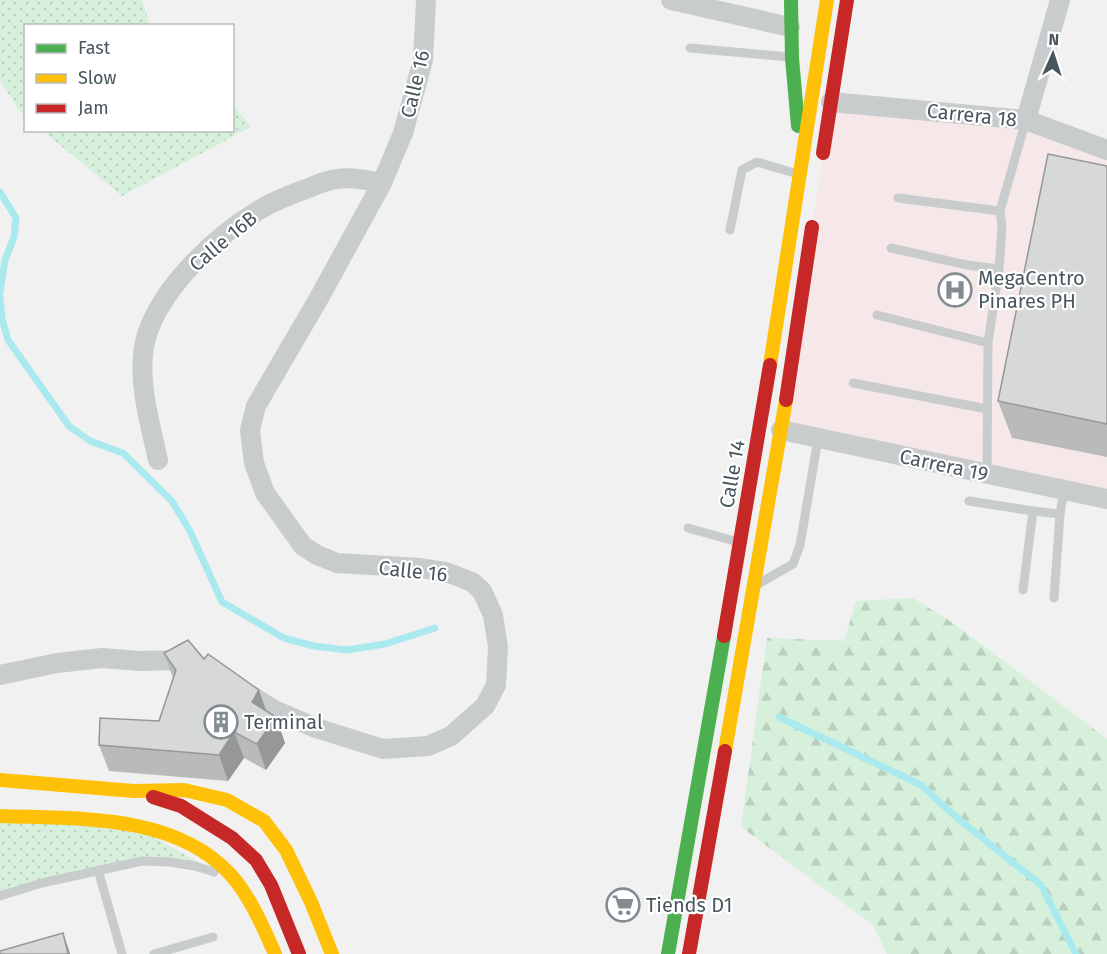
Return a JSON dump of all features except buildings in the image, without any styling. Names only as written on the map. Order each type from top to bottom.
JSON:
[{"type":"main road","points":[[791,0],[790,27],[801,176]]},
{"type":"main road","name":"Calle 14","points":[[668,954],[761,425],[827,0]]},
{"type":"main road","points":[[821,172],[847,0]]},
{"type":"main road","points":[[831,102],[857,22]]},
{"type":"main road","name":"Calle 14","points":[[689,954],[781,430],[813,219]]},
{"type":"main road","points":[[0,780],[134,791],[184,790],[227,800],[264,821],[286,850],[311,902],[332,954]]},
{"type":"main road","points":[[134,791],[181,806],[232,838],[256,860],[271,885],[299,954]]},
{"type":"main road","points":[[0,816],[130,824],[178,838],[213,859],[236,882],[263,926],[275,954]]},
{"type":"street","name":"Calle 16","points":[[0,675],[57,663],[102,658],[140,661],[177,660],[195,663],[274,710],[326,732],[383,749],[428,746],[451,736],[485,706],[496,685],[498,647],[493,615],[482,591],[472,582],[446,572],[421,568],[337,563],[303,546],[265,493],[254,463],[250,430],[256,406],[382,183],[403,133],[423,60],[426,0]]},
{"type":"street","points":[[671,0],[790,27]]},
{"type":"street","points":[[1026,120],[1060,0]]},
{"type":"street","name":"Carrera 18","points":[[831,102],[1026,120],[1107,150]]},
{"type":"street","name":"Calle 16B","points":[[158,460],[145,398],[144,345],[156,315],[183,274],[200,256],[256,211],[284,198],[335,179],[352,178],[382,183]]},
{"type":"street","name":"Carrera 19","points":[[781,430],[1107,499]]},
{"type":"lane","points":[[690,48],[792,58]]},
{"type":"lane","points":[[987,474],[988,343],[999,269],[1002,228],[1000,211],[1026,120]]},
{"type":"lane","points":[[730,230],[742,170],[757,162],[801,176]]},
{"type":"lane","points":[[898,198],[1000,211]]},
{"type":"lane","points":[[891,248],[967,265],[999,269]]},
{"type":"lane","points":[[877,315],[988,343]]},
{"type":"lane","points":[[853,383],[987,409]]},
{"type":"lane","points":[[753,587],[793,564],[800,545],[818,439]]},
{"type":"lane","points":[[1054,598],[1064,490]]},
{"type":"lane","points":[[969,501],[1033,512],[1060,514]]},
{"type":"lane","points":[[1023,590],[1033,512]]},
{"type":"lane","points":[[688,528],[740,543]]},
{"type":"lane","points":[[0,896],[42,883],[142,861],[169,862],[206,869],[236,882]]},
{"type":"lane","points":[[98,870],[122,954]]},
{"type":"lane","points":[[154,954],[213,937]]},
{"type":"shaded area","name":"MegaCentro Pinares PH","points":[[831,102],[1026,120],[1107,150],[1107,499],[781,430]]},
{"type":"green space","points":[[0,0],[142,0],[150,24],[24,24],[24,115],[0,80]]},
{"type":"green space","points":[[234,105],[251,127],[122,196],[44,132],[234,132]]},
{"type":"green space","points":[[913,598],[956,625],[1107,739],[1107,954],[887,954],[873,925],[741,827],[767,638],[844,641],[856,601]]},
{"type":"green space","points":[[0,816],[130,824],[216,872],[142,861],[0,896]]},
{"type":"waterway","points":[[0,192],[16,218],[14,237],[5,260],[0,293]]},
{"type":"waterway","points":[[0,297],[2,319],[8,340],[69,426],[90,441],[123,453],[172,501],[190,531],[222,602],[284,638],[314,646],[347,650],[385,644],[435,628]]},
{"type":"waterway","points":[[779,717],[921,785],[956,817],[1041,885],[1076,954]]},
{"type":"traffic: fast","points":[[791,0],[792,58],[798,126]]},
{"type":"traffic: fast","points":[[668,954],[724,636]]},
{"type":"traffic: slow","points":[[770,365],[827,0]]},
{"type":"traffic: slow","points":[[725,751],[786,400]]},
{"type":"traffic: slow","points":[[0,780],[134,791],[184,790],[227,800],[264,821],[286,850],[311,902],[332,954]]},
{"type":"traffic: slow","points":[[0,816],[122,823],[153,830],[181,840],[207,854],[230,874],[256,912],[275,954]]},
{"type":"traffic: jam","points":[[823,153],[847,0]]},
{"type":"traffic: jam","points":[[786,400],[812,227]]},
{"type":"traffic: jam","points":[[724,636],[770,365]]},
{"type":"traffic: jam","points":[[689,954],[725,751]]},
{"type":"traffic: jam","points":[[153,797],[181,806],[232,838],[256,860],[271,885],[299,954]]},
{"type":"place","name":"MegaCentro Pinares PH","points":[[955,290]]},
{"type":"place","name":"Terminal","points":[[221,722]]},
{"type":"place","name":"Tiends D1","points":[[623,905]]}]
